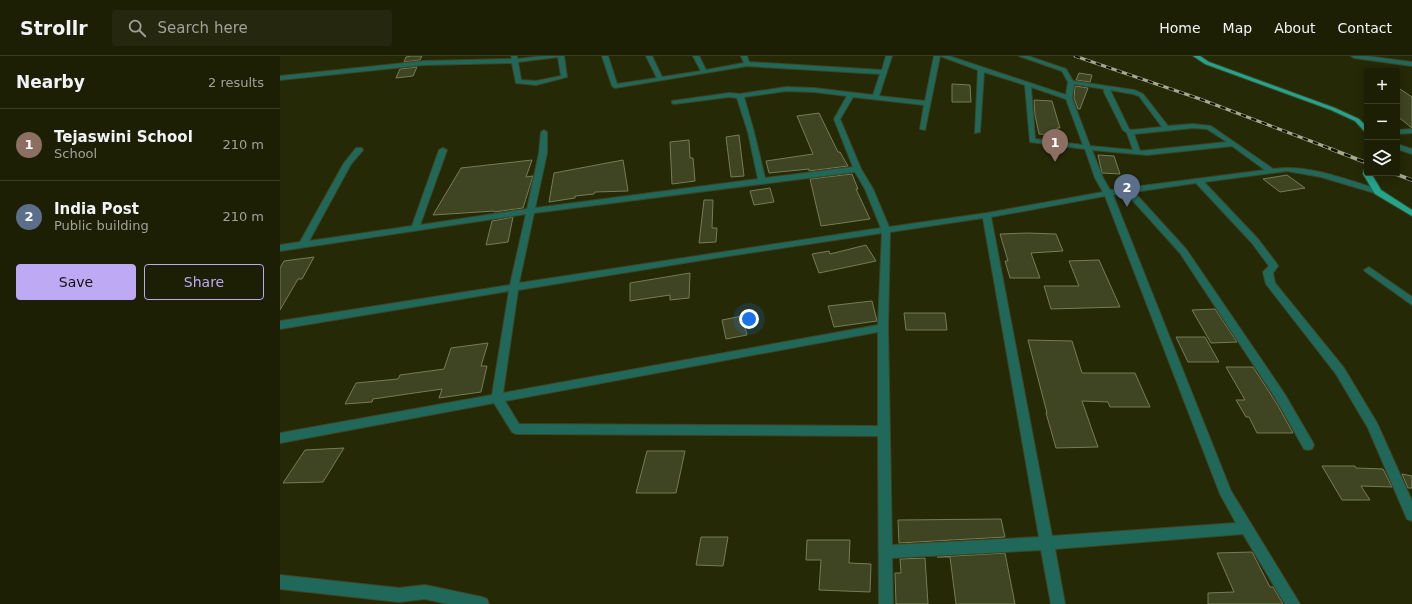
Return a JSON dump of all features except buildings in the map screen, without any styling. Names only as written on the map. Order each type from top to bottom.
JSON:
[{"type":"main road","points":[[1196,56],[1207,63],[1333,109],[1357,120],[1364,128]]},
{"type":"main road","points":[[1369,176],[1378,192],[1412,214]]},
{"type":"street","points":[[280,78],[424,63],[557,56]]},
{"type":"street","points":[[514,59],[518,82],[536,83],[564,77],[562,56]]},
{"type":"street","points":[[605,56],[615,86],[747,64],[884,72]]},
{"type":"street","points":[[649,56],[660,78]]},
{"type":"street","points":[[696,56],[704,71]]},
{"type":"street","points":[[744,56],[747,64]]},
{"type":"street","points":[[876,97],[889,56]]},
{"type":"street","points":[[923,129],[937,56]]},
{"type":"street","points":[[943,56],[1069,98]]},
{"type":"street","points":[[1022,56],[1064,70],[1071,82],[1069,98],[1087,148],[1099,178],[1108,194],[1226,494],[1293,604]]},
{"type":"street","points":[[1354,56],[1412,64]]},
{"type":"street","points":[[977,132],[981,69]]},
{"type":"street","points":[[1071,82],[1107,89],[1134,92],[1142,95],[1166,128]]},
{"type":"street","points":[[1028,85],[1032,141],[1087,148],[1147,153],[1232,144]]},
{"type":"street","points":[[674,102],[729,95],[740,96],[786,89],[814,90],[928,103]]},
{"type":"street","points":[[1107,89],[1107,92],[1126,130],[1130,132],[1137,152]]},
{"type":"street","points":[[851,95],[837,119],[857,169],[870,189],[886,229],[883,328],[886,604]]},
{"type":"street","points":[[740,96],[751,132],[762,181]]},
{"type":"street","points":[[1130,132],[1193,126],[1209,127],[1272,171]]},
{"type":"street","points":[[1400,132],[1412,130]]},
{"type":"street","points":[[544,132],[543,152],[529,211],[514,287],[497,399],[516,429],[884,431]]},
{"type":"street","points":[[1400,147],[1412,152]]},
{"type":"street","points":[[303,244],[348,163],[359,150]]},
{"type":"street","points":[[415,228],[443,150]]},
{"type":"street","points":[[280,248],[529,211],[857,169]]},
{"type":"street","points":[[280,324],[886,229],[987,215],[1108,194],[1287,169],[1322,175],[1378,192]]},
{"type":"street","points":[[1199,182],[1255,241],[1274,266],[1268,272],[1271,284],[1340,371],[1373,426],[1412,515]]},
{"type":"street","points":[[1129,191],[1183,251],[1280,396],[1308,445]]},
{"type":"street","points":[[987,215],[1058,604]]},
{"type":"street","points":[[1369,270],[1412,302]]},
{"type":"street","points":[[280,438],[883,328]]},
{"type":"street","points":[[885,552],[1046,543],[1247,528]]},
{"type":"street","points":[[280,582],[287,581],[399,595],[425,592],[482,604]]},
{"type":"railway","points":[[1075,56],[1200,99],[1334,150]]},
{"type":"railway","points":[[1331,149],[1364,162]]},
{"type":"railway","points":[[1400,176],[1412,180]]},
{"type":"place","name":"Tejaswini School","points":[[1055,162]]},
{"type":"place","name":"India Post","points":[[1127,207]]}]
